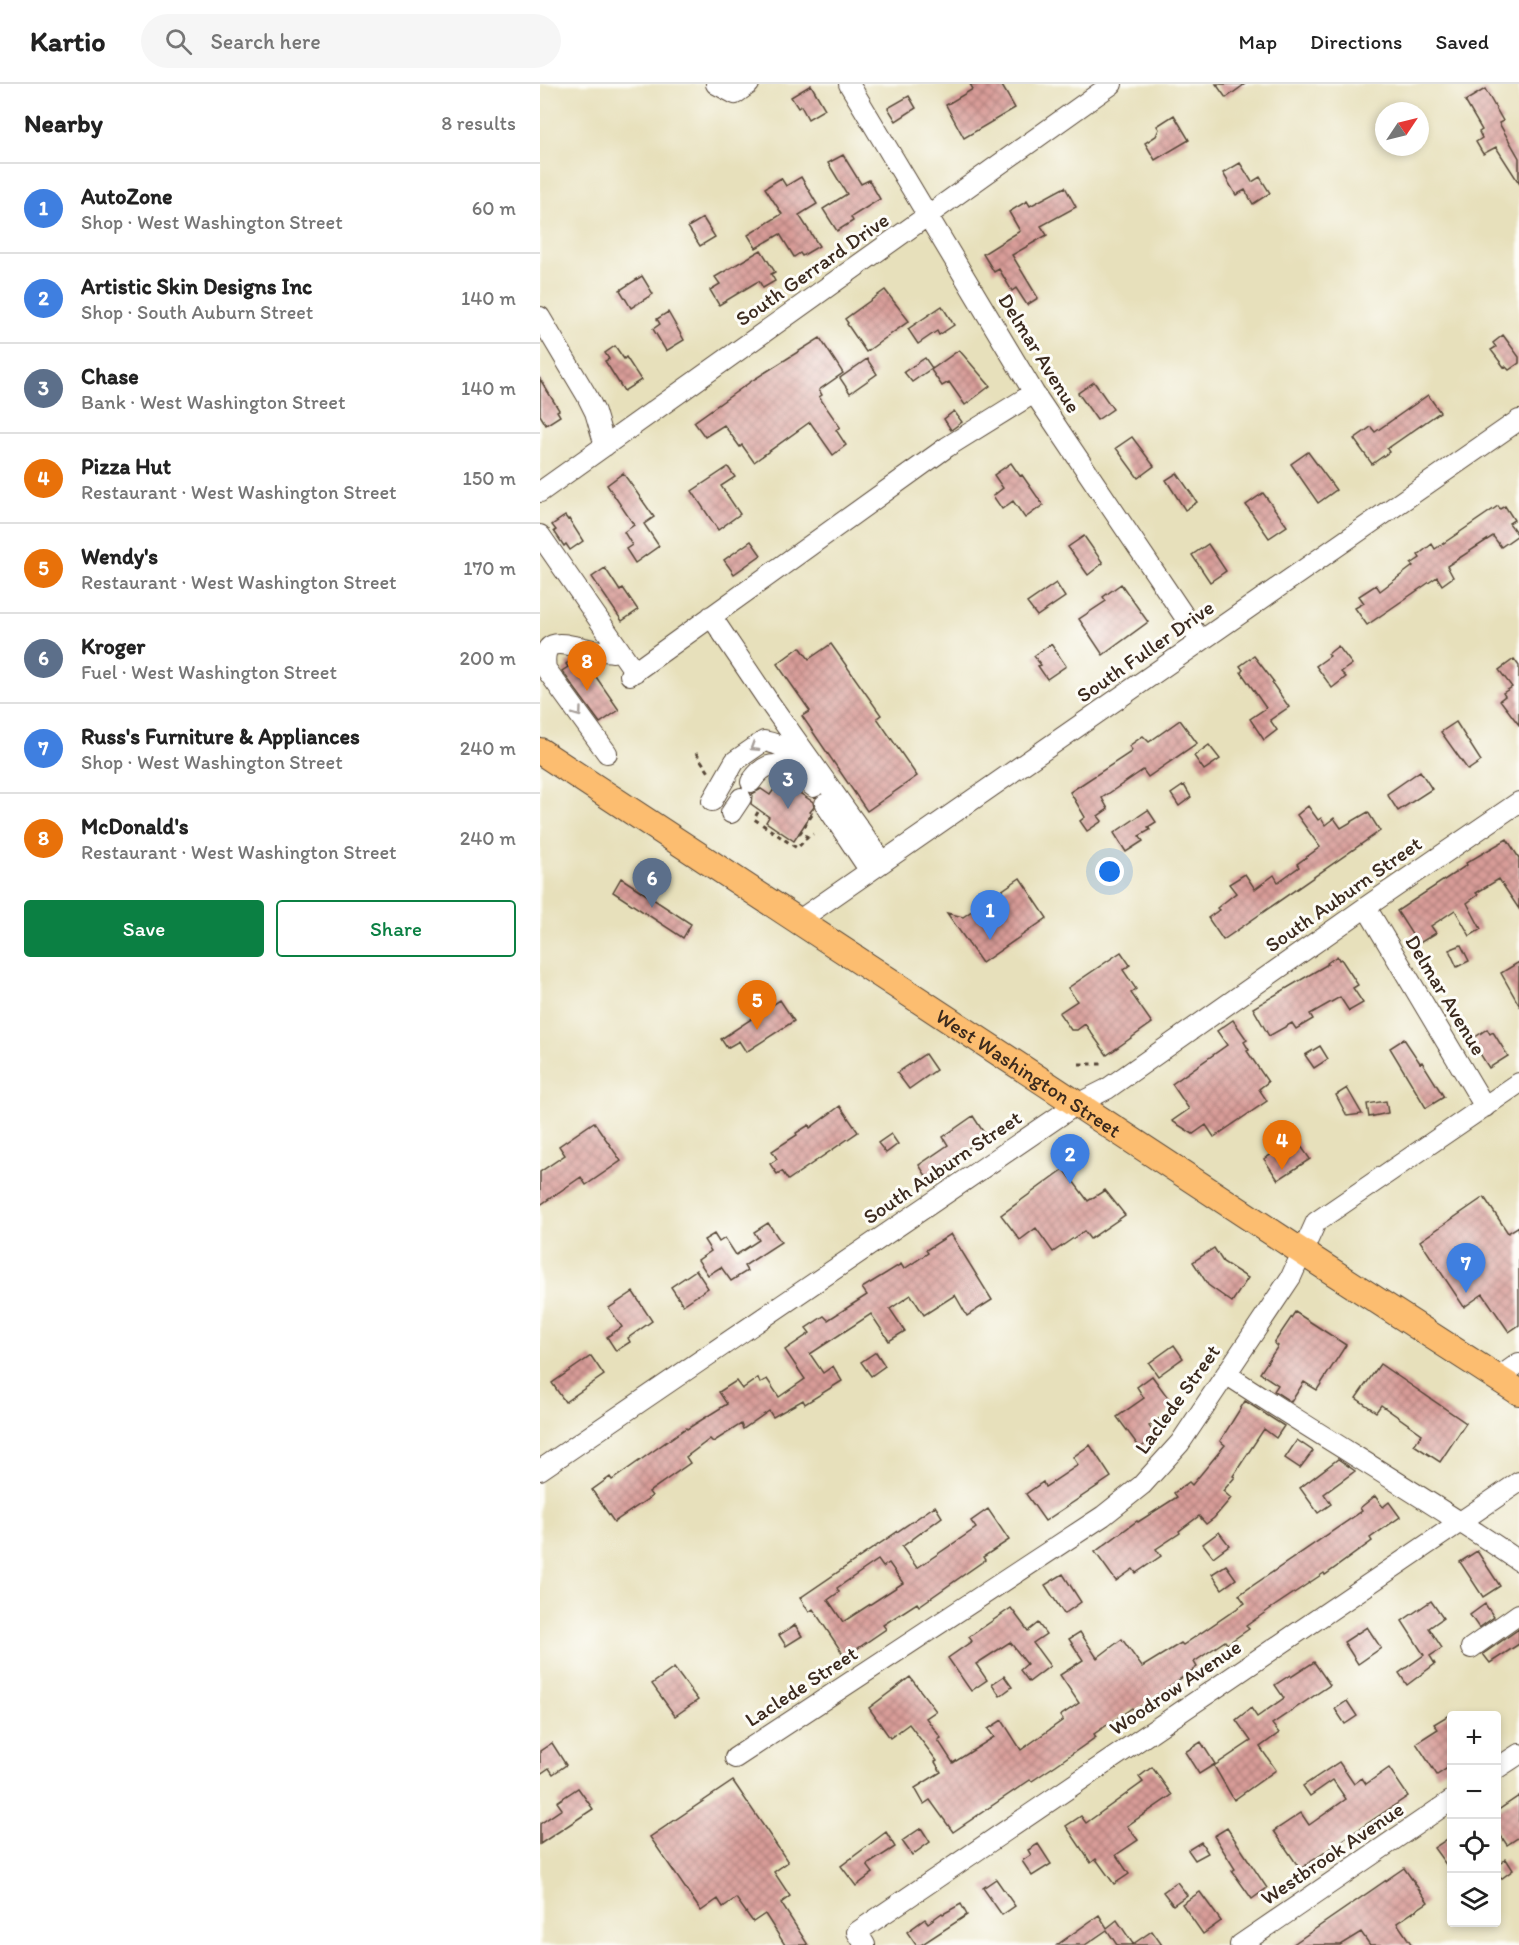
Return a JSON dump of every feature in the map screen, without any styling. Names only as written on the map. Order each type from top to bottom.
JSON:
[{"type":"main road","name":"West Washington Street","points":[[540,751],[1519,1392]]},
{"type":"street","points":[[716,84],[742,89]]},
{"type":"street","name":"Delmar Avenue","points":[[849,84],[1034,393],[1201,641]]},
{"type":"street","name":"South Gerrard Drive","points":[[540,492],[1112,84]]},
{"type":"street","points":[[540,317],[587,396],[604,446]]},
{"type":"street","points":[[540,535],[633,673],[947,447],[1034,393]]},
{"type":"street","name":"South Fuller Drive","points":[[798,921],[1519,420]]},
{"type":"street","points":[[711,616],[876,867]]},
{"type":"street","points":[[606,753],[546,669],[544,659],[554,645],[562,642],[585,649],[613,652]]},
{"type":"street","points":[[716,794],[735,761],[764,741],[780,744],[792,754],[814,787],[876,867]]},
{"type":"street","points":[[741,798],[762,768],[772,764],[786,767],[814,787]]},
{"type":"street","name":"South Auburn Street","points":[[540,1470],[1077,1104],[1107,1089],[1519,802]]},
{"type":"street","name":"Delmar Avenue","points":[[1366,907],[1485,1107]]},
{"type":"street","name":"Laclede Street","points":[[735,1758],[1114,1508],[1142,1485],[1171,1455],[1291,1277],[1316,1222],[1519,1083]]},
{"type":"street","points":[[1498,1378],[1519,1363]]},
{"type":"street","points":[[1226,1374],[1327,1440],[1461,1521],[1519,1561]]},
{"type":"street","name":"Woodrow Avenue","points":[[861,1938],[1519,1482]]},
{"type":"street","points":[[1470,1648],[1519,1614]]},
{"type":"street","points":[[1501,1766],[1519,1754]]},
{"type":"street","name":"Westbrook Avenue","points":[[1240,1945],[1447,1803]]},
{"type":"path","points":[[696,753],[716,794]]},
{"type":"path","points":[[758,812],[754,819],[797,848],[813,834]]},
{"type":"path","points":[[808,837],[800,832],[813,813]]},
{"type":"path","points":[[1079,1064],[1105,1064]]},
{"type":"building","points":[[970,84],[1001,84],[1015,108],[964,138],[946,105],[973,89]]},
{"type":"building","points":[[1216,84],[1245,84],[1226,98]]},
{"type":"building","points":[[811,85],[825,109],[808,119],[801,106],[798,108],[791,97]]},
{"type":"building","points":[[1485,89],[1503,121],[1499,123],[1519,158],[1519,183],[1496,147],[1483,154],[1476,142],[1482,138],[1479,132],[1482,130],[1465,101]]},
{"type":"building","points":[[909,96],[916,108],[896,121],[888,108]]},
{"type":"building","points":[[1174,115],[1189,140],[1155,160],[1145,143],[1156,136],[1159,129],[1157,126]]},
{"type":"building","points":[[843,155],[861,184],[869,180],[880,199],[851,217],[853,221],[837,231],[823,209],[847,194],[828,163]]},
{"type":"building","points":[[1240,163],[1252,182],[1260,177],[1270,193],[1253,204],[1245,190],[1236,195],[1223,173]]},
{"type":"building","points":[[801,177],[817,204],[799,215],[819,246],[802,256],[800,253],[794,257],[780,234],[756,248],[748,235],[782,214],[765,188],[781,178],[786,186]]},
{"type":"building","points":[[1065,187],[1076,207],[1041,226],[1047,235],[1012,255],[1038,298],[1027,305],[1016,288],[1012,291],[999,269],[994,272],[983,254],[1020,231],[1009,212],[1027,201],[1030,206]]},
{"type":"building","points":[[703,218],[715,237],[700,246],[688,227]]},
{"type":"building","points":[[761,250],[775,272],[771,274],[775,281],[763,288],[759,281],[719,305],[710,290],[720,284],[715,277]]},
{"type":"building","points":[[642,276],[653,294],[631,308],[620,290]]},
{"type":"building","points":[[885,290],[909,321],[866,352],[845,319]]},
{"type":"building","points":[[942,306],[954,325],[939,335],[937,331],[918,344],[908,329]]},
{"type":"building","points":[[668,312],[684,340],[666,351],[653,329],[660,324],[657,319]]},
{"type":"building","points":[[1503,335],[1519,357],[1519,363],[1509,370],[1491,350],[1496,347],[1493,343]]},
{"type":"building","points":[[820,338],[843,373],[819,390],[822,395],[819,397],[840,427],[836,430],[846,445],[833,455],[810,422],[754,462],[724,425],[705,437],[694,422],[753,380]]},
{"type":"building","points":[[615,346],[624,359],[626,357],[641,380],[624,391],[605,361],[609,359],[605,353]]},
{"type":"building","points":[[959,350],[990,386],[965,405],[949,382],[942,386],[931,370]]},
{"type":"building","points":[[925,358],[932,368],[912,382],[904,372]]},
{"type":"building","points":[[867,359],[877,374],[850,393],[840,378]]},
{"type":"building","points":[[540,379],[559,410],[557,411],[560,416],[546,425],[540,415]]},
{"type":"building","points":[[1094,382],[1113,409],[1097,420],[1078,393]]},
{"type":"building","points":[[1428,395],[1440,412],[1387,449],[1389,452],[1372,464],[1354,439],[1371,427],[1375,432]]},
{"type":"building","points":[[954,411],[962,422],[951,430],[944,419]]},
{"type":"building","points":[[1132,437],[1154,466],[1138,478],[1116,448]]},
{"type":"building","points":[[1308,452],[1336,490],[1318,503],[1291,464]]},
{"type":"building","points":[[1011,463],[1043,505],[1025,518],[1013,501],[1002,509],[993,496],[1003,488],[994,475]]},
{"type":"building","points":[[728,467],[735,477],[721,486],[740,514],[718,530],[692,491]]},
{"type":"building","points":[[623,473],[654,517],[644,524],[659,546],[635,563],[626,549],[632,545],[624,532],[634,525],[607,485]]},
{"type":"building","points":[[1177,473],[1197,502],[1185,510],[1166,480]]},
{"type":"building","points":[[1263,493],[1287,526],[1269,538],[1246,505]]},
{"type":"building","points":[[1498,506],[1500,509],[1505,506],[1514,520],[1509,523],[1518,535],[1501,547],[1493,536],[1447,566],[1453,577],[1442,585],[1437,577],[1367,625],[1355,608],[1364,603],[1359,596],[1376,585],[1380,591],[1413,566],[1411,564],[1420,558],[1418,555],[1432,544],[1435,549]]},
{"type":"building","points":[[565,516],[583,541],[570,550],[566,544],[564,546],[552,525]]},
{"type":"building","points":[[1084,536],[1103,563],[1088,575],[1068,547]]},
{"type":"building","points":[[751,541],[761,555],[734,574],[724,560]]},
{"type":"building","points":[[1208,544],[1226,571],[1210,582],[1192,555]]},
{"type":"building","points":[[605,568],[620,591],[623,588],[638,610],[622,621],[592,577]]},
{"type":"building","points":[[1056,583],[1065,597],[1037,616],[1027,603]]},
{"type":"building","points":[[1121,584],[1148,622],[1103,655],[1079,619],[1106,601],[1103,597]]},
{"type":"building","points":[[831,644],[881,715],[877,718],[917,776],[867,811],[802,716],[810,711],[777,664],[800,647],[809,659]]},
{"type":"building","points":[[1051,644],[1066,666],[1047,679],[1034,656]]},
{"type":"building","points":[[1338,646],[1352,664],[1341,672],[1346,677],[1332,688],[1316,666],[1330,656],[1328,654]]},
{"type":"building","points":[[1254,656],[1289,707],[1270,720],[1277,730],[1264,740],[1250,719],[1266,708],[1241,672],[1243,670],[1240,666]]},
{"type":"building","points":[[574,658],[585,661],[619,710],[600,723],[562,671],[568,667],[566,664]]},
{"type":"building","points":[[1514,659],[1519,666],[1519,725],[1500,700],[1505,696],[1503,693],[1512,687],[1499,670]]},
{"type":"building","points":[[1180,720],[1197,743],[1148,777],[1143,770],[1102,798],[1108,809],[1098,816],[1102,821],[1087,831],[1080,821],[1085,817],[1070,792],[1131,752],[1129,746],[1143,736],[1149,742]]},
{"type":"building","points":[[1456,722],[1481,761],[1468,770],[1441,732]]},
{"type":"building","points":[[1209,745],[1220,759],[1204,770],[1194,756]]},
{"type":"building","points":[[1420,771],[1432,789],[1398,811],[1387,794]]},
{"type":"building","points":[[1184,785],[1191,797],[1179,806],[1171,794]]},
{"type":"building","points":[[775,788],[787,796],[792,788],[813,802],[814,807],[810,812],[812,813],[794,841],[766,822],[769,817],[751,804],[752,794],[761,789],[770,795]]},
{"type":"building","points":[[1308,806],[1318,820],[1321,818],[1325,825],[1334,818],[1341,828],[1368,812],[1380,831],[1223,940],[1208,918],[1236,893],[1229,884],[1245,874],[1255,889],[1274,875],[1278,882],[1299,867],[1297,864],[1320,847],[1297,815]]},
{"type":"building","points":[[1148,810],[1156,822],[1148,827],[1150,830],[1139,836],[1143,841],[1126,852],[1114,833]]},
{"type":"building","points":[[1507,839],[1519,858],[1519,909],[1499,879],[1476,893],[1478,895],[1467,903],[1481,929],[1470,936],[1455,910],[1431,926],[1436,933],[1418,944],[1397,911],[1467,865],[1466,863]]},
{"type":"building","points":[[621,878],[691,924],[683,938],[613,892]]},
{"type":"building","points":[[1020,878],[1047,918],[982,963],[947,913],[963,917]]},
{"type":"building","points":[[1461,945],[1469,961],[1457,967],[1449,950]]},
{"type":"building","points":[[1121,952],[1130,965],[1123,970],[1136,989],[1131,993],[1152,1023],[1107,1055],[1085,1024],[1077,1030],[1071,1030],[1059,1013],[1077,1001],[1068,988]]},
{"type":"building","points":[[1337,956],[1358,985],[1353,988],[1363,1003],[1349,1011],[1340,997],[1310,1014],[1313,1019],[1296,1029],[1292,1023],[1269,1036],[1253,1008],[1328,964]]},
{"type":"building","points":[[1519,962],[1519,1005],[1501,973]]},
{"type":"building","points":[[780,1000],[794,1021],[746,1052],[739,1041],[727,1048],[721,1039]]},
{"type":"building","points":[[1233,1020],[1247,1040],[1244,1042],[1249,1050],[1247,1051],[1268,1082],[1259,1089],[1267,1101],[1214,1137],[1206,1125],[1193,1134],[1172,1121],[1189,1109],[1172,1084],[1227,1045],[1217,1031]]},
{"type":"building","points":[[1487,1029],[1490,1034],[1493,1032],[1508,1056],[1489,1068],[1474,1044],[1477,1042],[1474,1038]]},
{"type":"building","points":[[1404,1039],[1444,1097],[1426,1108],[1390,1048]]},
{"type":"building","points":[[1320,1046],[1328,1059],[1314,1068],[1305,1055]]},
{"type":"building","points":[[925,1054],[936,1070],[909,1089],[897,1073]]},
{"type":"building","points":[[1347,1088],[1362,1114],[1347,1116],[1336,1095]]},
{"type":"building","points":[[1386,1101],[1388,1113],[1369,1117],[1367,1104]]},
{"type":"building","points":[[840,1106],[858,1132],[788,1180],[782,1171],[777,1174],[770,1164],[777,1159],[772,1151]]},
{"type":"building","points":[[973,1116],[986,1136],[940,1167],[941,1170],[928,1179],[919,1165],[948,1145],[943,1137]]},
{"type":"building","points":[[594,1122],[621,1161],[586,1185],[581,1177],[540,1205],[540,1172],[565,1155],[559,1146]]},
{"type":"building","points":[[891,1134],[898,1144],[886,1153],[878,1143]]},
{"type":"building","points":[[1296,1139],[1310,1159],[1278,1180],[1264,1159]]},
{"type":"building","points":[[1064,1169],[1088,1201],[1105,1190],[1125,1215],[1090,1239],[1084,1231],[1053,1252],[1036,1228],[1020,1240],[1001,1215]]},
{"type":"building","points":[[1484,1197],[1508,1233],[1519,1226],[1519,1325],[1509,1332],[1483,1294],[1464,1307],[1420,1241]]},
{"type":"building","points":[[768,1223],[781,1242],[744,1266],[747,1271],[731,1281],[721,1267],[708,1275],[698,1260],[711,1251],[704,1240],[714,1234],[719,1242],[725,1238],[736,1255],[759,1240],[754,1232]]},
{"type":"building","points":[[951,1234],[992,1300],[967,1316],[955,1295],[924,1315],[911,1295],[890,1309],[905,1331],[889,1341],[871,1314],[810,1354],[823,1373],[833,1366],[842,1381],[805,1404],[803,1400],[773,1417],[769,1411],[743,1429],[741,1424],[713,1442],[710,1439],[686,1457],[690,1463],[649,1492],[652,1496],[614,1522],[592,1490],[610,1477],[612,1480],[686,1428],[727,1404],[719,1392],[736,1381],[742,1389],[758,1378],[760,1383],[767,1379],[779,1397],[805,1379],[785,1350],[810,1333],[806,1328],[824,1316],[828,1320],[867,1295],[862,1288],[901,1264],[904,1269],[928,1253],[926,1250]]},
{"type":"building","points":[[1214,1248],[1223,1262],[1248,1278],[1232,1302],[1208,1285],[1193,1262]]},
{"type":"building","points":[[696,1270],[708,1288],[683,1305],[671,1287]]},
{"type":"building","points":[[633,1292],[652,1321],[628,1338],[630,1342],[616,1351],[607,1337],[622,1327],[609,1308]]},
{"type":"building","points":[[1295,1312],[1346,1345],[1317,1390],[1304,1382],[1291,1402],[1274,1391],[1278,1385],[1260,1373],[1278,1346],[1274,1343]]},
{"type":"building","points":[[1174,1345],[1183,1358],[1158,1376],[1149,1363]]},
{"type":"building","points":[[876,1352],[885,1366],[871,1376],[861,1362]]},
{"type":"building","points":[[591,1356],[604,1375],[565,1402],[552,1383]]},
{"type":"building","points":[[1380,1364],[1466,1423],[1440,1462],[1414,1445],[1422,1434],[1381,1405],[1376,1412],[1356,1398]]},
{"type":"building","points":[[1152,1376],[1175,1407],[1149,1426],[1156,1436],[1140,1448],[1117,1417],[1144,1398],[1137,1387]]},
{"type":"building","points":[[1245,1401],[1284,1426],[1276,1438],[1264,1429],[1233,1476],[1235,1477],[1223,1491],[1231,1498],[1214,1518],[1206,1524],[1199,1516],[1179,1531],[1180,1533],[1156,1549],[1161,1556],[1136,1573],[1133,1569],[1116,1581],[1095,1552],[1137,1521],[1177,1497],[1174,1493],[1189,1482],[1192,1485],[1225,1445],[1220,1441]]},
{"type":"building","points":[[1297,1440],[1313,1451],[1300,1468],[1285,1458]]},
{"type":"building","points":[[1090,1445],[1111,1477],[1045,1521],[1026,1494],[1043,1482],[1045,1487],[1078,1465],[1073,1457]]},
{"type":"building","points":[[1338,1459],[1355,1471],[1324,1494],[1331,1504],[1318,1513],[1300,1488]]},
{"type":"building","points":[[1375,1496],[1383,1507],[1389,1502],[1400,1517],[1370,1538],[1372,1541],[1325,1575],[1324,1573],[1246,1626],[1249,1629],[1227,1644],[1225,1641],[1194,1662],[1197,1667],[1134,1711],[1132,1708],[1094,1734],[1096,1737],[1056,1765],[953,1832],[930,1800],[924,1804],[915,1788],[941,1772],[935,1762],[937,1761],[909,1724],[890,1738],[869,1708],[910,1677],[936,1711],[926,1718],[941,1738],[938,1740],[953,1763],[994,1737],[988,1729],[1002,1720],[1021,1750],[1063,1720],[1060,1716],[1079,1703],[1060,1675],[1083,1660],[1069,1639],[1080,1632],[1097,1658],[1122,1639],[1142,1667],[1181,1643],[1183,1645],[1245,1603],[1239,1595],[1362,1511],[1360,1508]]},
{"type":"building","points":[[935,1506],[942,1517],[902,1547],[917,1568],[976,1528],[971,1521],[988,1509],[1009,1540],[983,1557],[985,1560],[919,1606],[917,1603],[883,1625],[886,1629],[845,1657],[813,1609],[809,1612],[800,1598]],"holes":[[[878,1560],[883,1567],[889,1563],[903,1583],[843,1622],[828,1600],[839,1592],[837,1588]]]},
{"type":"building","points":[[1219,1532],[1229,1545],[1213,1557],[1203,1544]]},
{"type":"building","points":[[1477,1551],[1500,1586],[1483,1597],[1460,1562]]},
{"type":"building","points":[[1226,1565],[1236,1579],[1222,1589],[1212,1574]]},
{"type":"building","points":[[1063,1574],[1081,1602],[1064,1614],[1045,1585]]},
{"type":"building","points":[[1431,1601],[1443,1618],[1429,1628],[1442,1648],[1430,1656],[1435,1664],[1407,1685],[1399,1673],[1424,1655],[1402,1621]]},
{"type":"building","points":[[1485,1604],[1494,1617],[1479,1628],[1470,1615]]},
{"type":"building","points":[[1011,1608],[1028,1631],[1038,1623],[1046,1634],[1033,1643],[1050,1666],[1029,1682],[1020,1670],[1027,1664],[1010,1642],[976,1664],[987,1680],[971,1691],[948,1658],[972,1641],[969,1637]]},
{"type":"building","points":[[795,1625],[802,1636],[786,1646],[779,1635]]},
{"type":"building","points":[[1367,1627],[1381,1648],[1358,1664],[1344,1642]]},
{"type":"building","points":[[1519,1629],[1519,1644],[1490,1663],[1483,1654]]},
{"type":"building","points":[[1314,1662],[1330,1685],[1272,1724],[1279,1733],[1260,1747],[1276,1770],[1234,1800],[1214,1766],[1251,1741],[1236,1720],[1251,1708],[1257,1717],[1284,1698],[1275,1685]]},
{"type":"building","points":[[674,1668],[698,1700],[675,1716],[652,1684]]},
{"type":"building","points":[[1004,1676],[1012,1687],[1000,1696],[992,1684]]},
{"type":"building","points":[[1347,1701],[1357,1716],[1345,1724],[1335,1709]]},
{"type":"building","points":[[1447,1716],[1447,1768],[1437,1775],[1416,1743],[1438,1729],[1434,1724]]},
{"type":"building","points":[[1201,1742],[1215,1764],[1199,1774],[1185,1752]]},
{"type":"building","points":[[552,1743],[566,1765],[553,1774],[549,1768],[540,1774],[540,1751]]},
{"type":"building","points":[[1339,1762],[1354,1784],[1362,1778],[1366,1784],[1389,1768],[1408,1796],[1300,1869],[1274,1831],[1301,1813],[1309,1825],[1346,1799],[1333,1780],[1310,1796],[1303,1786]]},
{"type":"building","points":[[1152,1767],[1172,1795],[1127,1826],[1138,1840],[1116,1855],[1129,1874],[1114,1884],[1096,1859],[1091,1863],[1066,1826],[1081,1816],[1086,1823],[1143,1782],[1139,1777]]},
{"type":"building","points":[[733,1781],[788,1862],[774,1872],[790,1896],[781,1903],[808,1945],[785,1945],[765,1914],[753,1922],[736,1898],[723,1907],[718,1899],[701,1911],[650,1837]]},
{"type":"building","points":[[578,1788],[593,1809],[540,1844],[540,1824],[562,1809],[557,1802]]},
{"type":"building","points":[[1519,1796],[1519,1837],[1507,1845],[1501,1836],[1501,1808]]},
{"type":"building","points":[[921,1828],[930,1842],[912,1855],[902,1841]]},
{"type":"building","points":[[1227,1828],[1267,1888],[1252,1899],[1232,1871],[1235,1869],[1214,1836]]},
{"type":"building","points":[[886,1832],[895,1847],[867,1865],[873,1873],[856,1886],[841,1866]]},
{"type":"building","points":[[1447,1839],[1447,1866],[1434,1848]]},
{"type":"building","points":[[1201,1842],[1208,1853],[1195,1860],[1188,1850]]},
{"type":"building","points":[[1038,1844],[1051,1864],[1032,1876],[1022,1861],[1031,1855],[1028,1850]]},
{"type":"building","points":[[1506,1859],[1513,1870],[1501,1879],[1501,1873],[1501,1863]]},
{"type":"building","points":[[1404,1868],[1428,1902],[1397,1923],[1412,1945],[1370,1945],[1361,1932],[1340,1945],[1292,1945]]},
{"type":"building","points":[[996,1879],[1015,1906],[1002,1915],[983,1888]]},
{"type":"building","points":[[1177,1882],[1187,1895],[1173,1905],[1163,1892]]},
{"type":"building","points":[[1200,1892],[1221,1921],[1203,1934],[1182,1904]]},
{"type":"building","points":[[961,1904],[967,1915],[921,1945],[916,1945],[907,1932],[925,1919],[928,1923]]},
{"type":"building","points":[[1099,1915],[1107,1928],[1117,1920],[1133,1944],[1152,1931],[1162,1945],[1117,1945],[1107,1930],[1085,1945],[1057,1945]]},
{"type":"place","name":"McDonald's","points":[[587,691]]},
{"type":"place","name":"Chase","points":[[788,809]]},
{"type":"place","name":"Kroger","points":[[652,908]]},
{"type":"place","name":"AutoZone","points":[[990,940]]},
{"type":"place","name":"Wendy's","points":[[757,1030]]},
{"type":"place","name":"Pizza Hut","points":[[1282,1170]]},
{"type":"place","name":"Artistic Skin Designs Inc","points":[[1070,1184]]},
{"type":"place","name":"Russ's Furniture & Appliances","points":[[1466,1293]]}]
